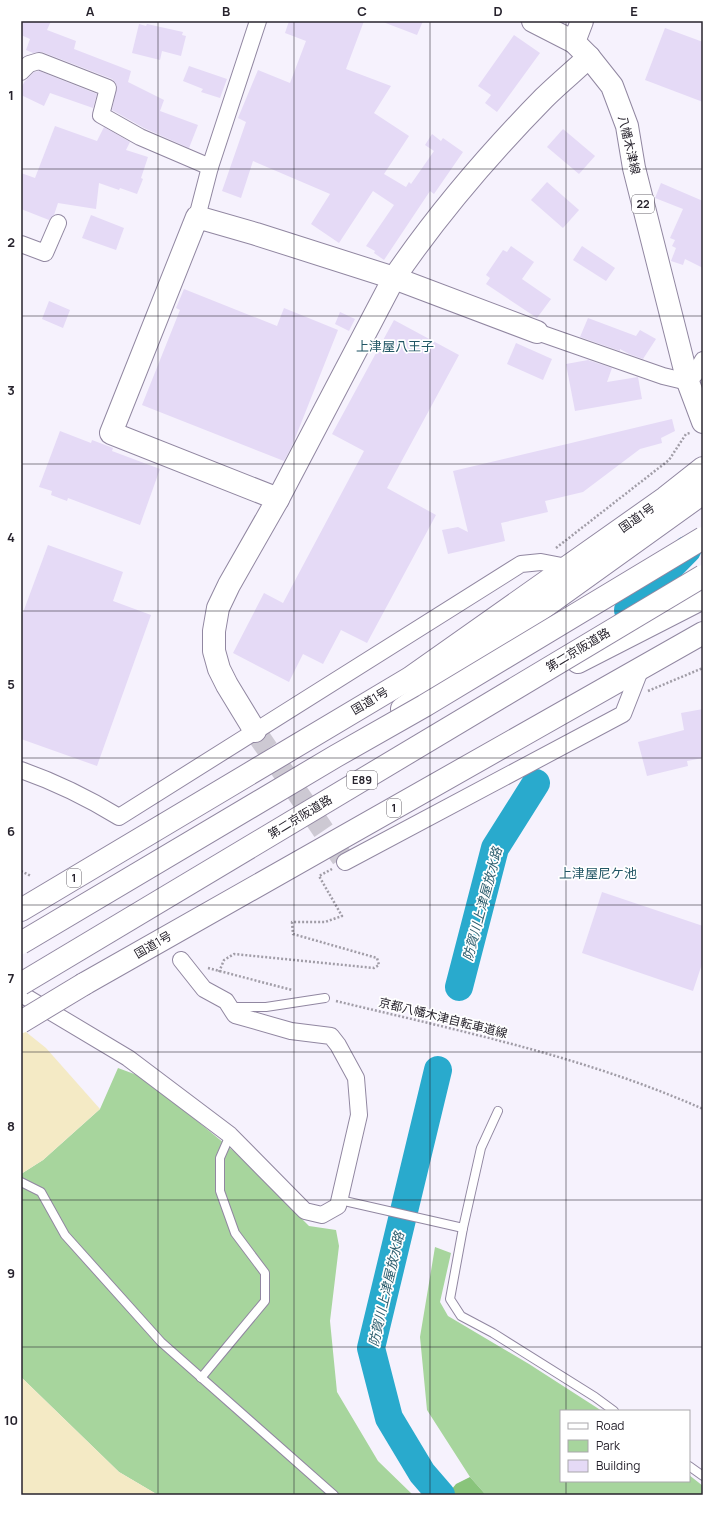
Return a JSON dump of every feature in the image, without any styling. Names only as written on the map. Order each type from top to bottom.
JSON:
[{"type":"main road","name":"八幡木津線","points":[[533,21],[574,42],[589,57],[612,86],[627,126],[634,168],[688,382],[703,422]]},
{"type":"main road","points":[[574,42],[582,21]]},
{"type":"main road","points":[[255,731],[227,685],[219,669],[214,651],[214,631],[218,608],[229,585],[278,499],[394,278],[412,252],[484,162],[545,97],[589,57]]},
{"type":"main road","points":[[278,499],[111,433],[197,218],[256,234],[394,278],[538,332]]},
{"type":"main road","name":"国道1号","points":[[21,910],[410,678],[665,498],[703,468]]},
{"type":"main road","points":[[336,756],[703,493]]},
{"type":"main road","points":[[21,943],[336,756],[424,706],[703,538]]},
{"type":"main road","name":"第二京阪道路","points":[[21,984],[703,576]]},
{"type":"main road","points":[[327,801],[402,764],[592,654],[703,598]]},
{"type":"main road","name":"国道1号","points":[[21,1022],[84,984],[703,633]]},
{"type":"street","points":[[197,218],[210,167],[258,21]]},
{"type":"street","points":[[21,72],[29,64],[39,61],[108,88],[101,115],[140,137],[210,167]]},
{"type":"street","points":[[21,244],[45,253],[58,223]]},
{"type":"street","points":[[538,332],[663,376],[688,382],[695,374],[703,360]]},
{"type":"street","points":[[21,770],[44,778],[82,796],[119,817],[521,564],[541,562],[567,567]]},
{"type":"street","points":[[345,862],[623,714],[641,668]]},
{"type":"street","points":[[21,994],[128,1058],[230,1135],[305,1211],[322,1215],[338,1206],[359,1115],[356,1078],[338,1045],[331,1036],[291,1031],[235,1015],[226,1000],[204,989],[181,960]]},
{"type":"lane","points":[[230,1007],[266,1007],[325,998]]},
{"type":"lane","points":[[498,1111],[481,1148],[463,1228],[450,1299],[461,1316],[500,1337],[596,1397],[613,1410]]},
{"type":"lane","points":[[202,1378],[265,1301],[266,1273],[235,1233],[220,1192],[220,1158],[230,1135]]},
{"type":"lane","points":[[21,1182],[41,1192],[65,1235],[161,1342],[334,1495]]},
{"type":"lane","points":[[340,1200],[463,1228]]},
{"type":"lane","points":[[690,1467],[703,1476]]},
{"type":"path","points":[[219,972],[224,960],[234,954],[374,968],[379,965],[376,958],[293,934],[292,922],[325,922],[342,916],[319,876],[345,862]]},
{"type":"path","points":[[21,871],[31,876]]},
{"type":"path","points":[[181,960],[219,972],[295,991]]},
{"type":"path","name":"京都八幡木津自転車道線","points":[[325,998],[555,1055],[659,1090],[703,1109]]},
{"type":"green space","points":[[118,1068],[145,1078],[236,1153],[309,1226],[336,1230],[339,1246],[330,1321],[337,1392],[378,1461],[413,1495],[158,1495],[119,1472],[21,1377],[21,1174],[43,1160],[100,1109]]},
{"type":"green space","points":[[435,1247],[451,1253],[440,1302],[448,1316],[529,1364],[600,1410],[560,1410],[560,1482],[690,1482],[690,1476],[703,1486],[703,1495],[486,1495],[470,1477],[427,1410],[420,1337]]},
{"type":"green space","points":[[470,1477],[486,1495],[447,1495],[456,1484]]},
{"type":"sand","points":[[21,1028],[46,1048],[100,1109],[43,1160],[21,1174]]},
{"type":"sand","points":[[21,1377],[119,1472],[158,1495],[21,1495]]},
{"type":"building","points":[[21,21],[51,21],[47,30],[76,41],[74,49],[131,71],[128,82],[164,100],[160,111],[198,125],[189,148],[144,128],[112,110],[117,86],[112,79],[42,52],[33,53],[26,50],[30,39],[21,35]]},
{"type":"building","points":[[289,21],[364,21],[346,69],[391,86],[374,113],[409,136],[384,174],[406,187],[409,182],[411,184],[434,151],[425,145],[432,134],[441,141],[443,138],[463,152],[434,194],[430,191],[384,260],[374,253],[375,251],[366,246],[394,205],[373,191],[339,243],[311,224],[330,194],[253,161],[241,198],[222,191],[246,122],[238,118],[258,70],[290,83],[306,41],[285,33]]},
{"type":"building","points":[[383,21],[423,21],[417,35]]},
{"type":"building","points":[[139,24],[146,26],[147,24],[183,32],[182,35],[186,36],[181,56],[162,51],[160,60],[132,53]]},
{"type":"building","points":[[665,28],[703,42],[703,102],[645,80]]},
{"type":"building","points":[[514,35],[540,53],[497,112],[485,103],[491,95],[478,86]]},
{"type":"building","points":[[189,66],[227,79],[220,98],[201,92],[203,89],[183,81]]},
{"type":"building","points":[[39,71],[97,94],[93,108],[50,93],[44,106],[21,95],[21,88],[25,81],[34,72]]},
{"type":"building","points":[[55,126],[97,141],[104,127],[130,142],[126,150],[148,157],[141,178],[143,179],[137,194],[99,183],[96,209],[58,203],[54,215],[49,220],[21,209],[21,173],[35,178]]},
{"type":"building","points":[[563,129],[595,156],[579,174],[547,147]]},
{"type":"building","points":[[547,182],[579,210],[563,228],[531,200]]},
{"type":"building","points":[[661,183],[703,201],[703,268],[685,259],[683,265],[671,261],[676,248],[672,246],[675,240],[670,238],[683,209],[655,198]]},
{"type":"building","points":[[91,215],[124,228],[116,250],[82,238]]},
{"type":"building","points":[[511,246],[534,262],[522,279],[551,299],[537,318],[486,284],[490,278],[486,275],[503,250],[507,252]]},
{"type":"building","points":[[582,246],[615,268],[606,281],[573,260]]},
{"type":"building","points":[[184,289],[277,326],[284,308],[338,330],[292,446],[284,461],[142,405],[180,310],[176,308]]},
{"type":"building","points":[[49,301],[70,310],[63,328],[42,319]]},
{"type":"building","points":[[340,312],[355,319],[349,331],[335,324]]},
{"type":"building","points":[[588,318],[636,336],[640,330],[656,339],[643,359],[620,349],[620,351],[580,337]]},
{"type":"building","points":[[394,320],[459,355],[387,488],[436,515],[367,643],[341,630],[323,664],[303,654],[289,682],[233,653],[264,593],[283,603],[364,451],[332,434]]},
{"type":"building","points":[[516,343],[552,359],[543,380],[507,364]]},
{"type":"building","points":[[588,360],[612,368],[607,382],[638,377],[642,399],[575,411],[566,364]]},
{"type":"building","points":[[672,419],[675,431],[661,438],[662,443],[640,449],[583,492],[545,501],[548,512],[501,523],[505,541],[448,554],[442,530],[458,527],[468,532],[453,471]]},
{"type":"building","points":[[60,431],[91,443],[92,440],[113,448],[112,451],[160,469],[140,525],[68,498],[67,501],[51,495],[52,491],[39,487]]},
{"type":"building","points":[[48,545],[123,572],[113,601],[151,615],[97,766],[21,739],[21,618]]},
{"type":"building","points":[[703,709],[703,758],[687,761],[688,766],[647,776],[638,742],[684,730],[681,713]]},
{"type":"building","points":[[602,892],[703,926],[703,961],[693,991],[582,953]]},
{"type":"waterway","name":"防賀川上津屋放水路","points":[[628,610],[687,550]]},
{"type":"waterway","name":"防賀川上津屋放水路","points":[[459,987],[495,848],[536,783]]},
{"type":"waterway","name":"防賀川上津屋放水路","points":[[438,1070],[371,1348],[389,1418],[422,1473],[441,1495]]},
{"type":"tunnel","points":[[255,731],[345,862]]},
{"type":"district","name":"上津屋八王子","points":[[395,346]]},
{"type":"district","name":"上津屋尼ケ池","points":[[598,873]]}]
